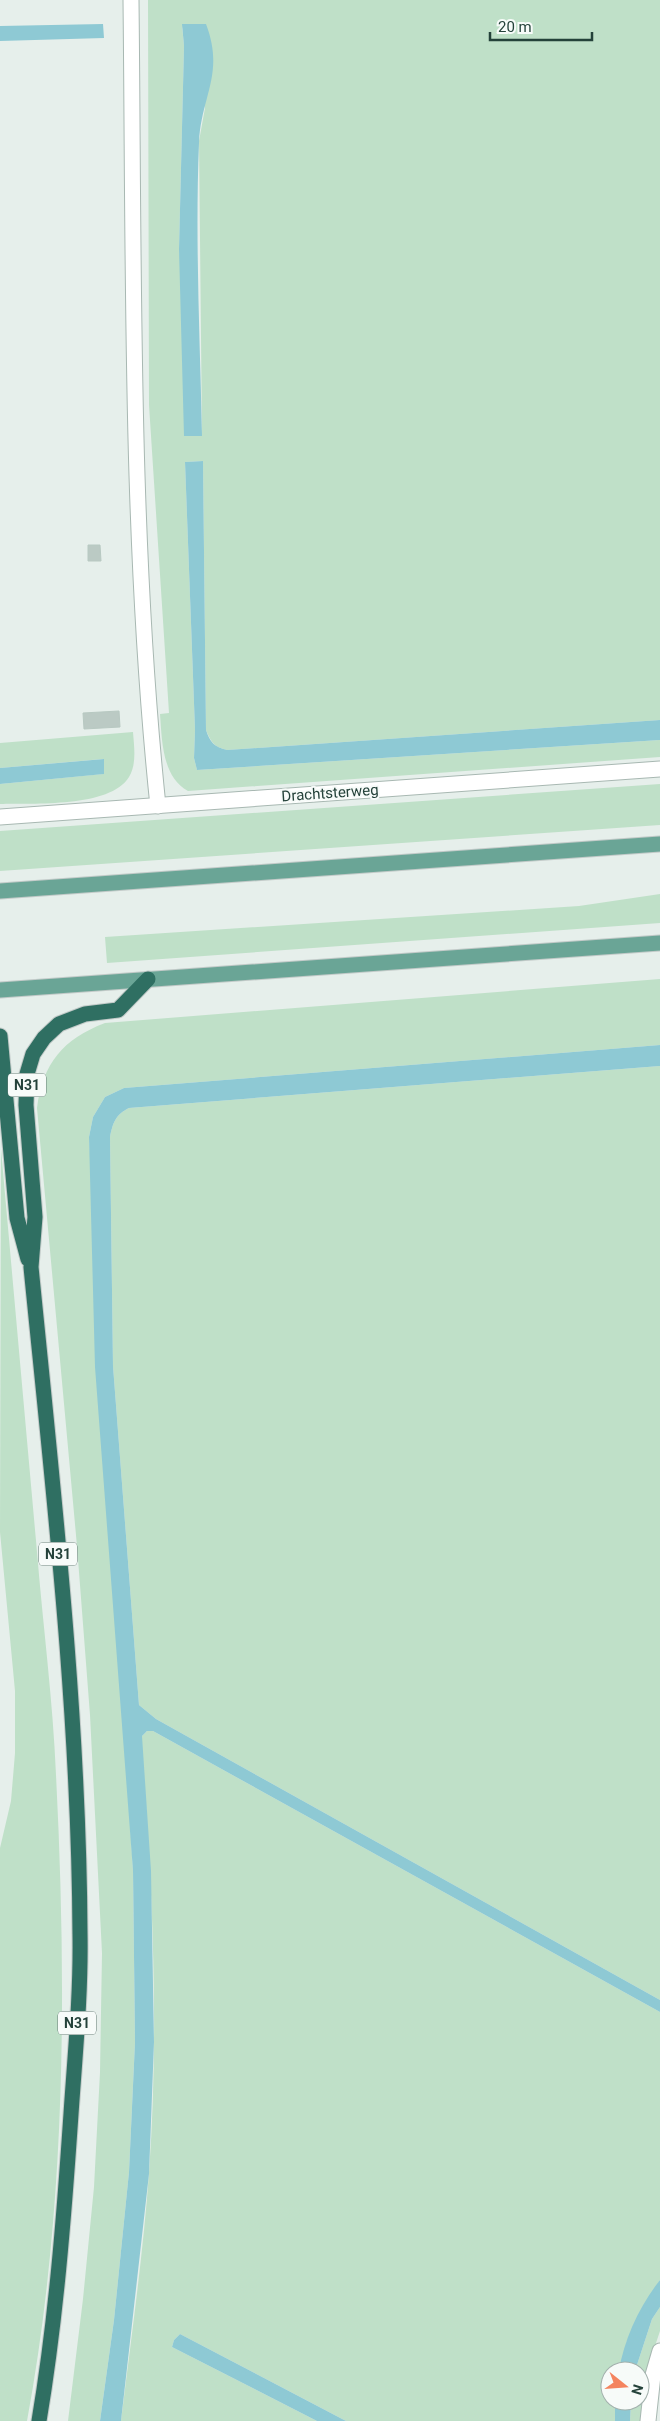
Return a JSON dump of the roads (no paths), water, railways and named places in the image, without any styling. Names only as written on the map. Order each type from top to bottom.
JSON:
[{"type":"highway","name":"N31","points":[[39,2421],[55,2303],[65,2204],[80,1937],[78,1841],[69,1688],[31,1267],[35,1217],[26,1105],[27,1074],[33,1054],[44,1038],[59,1024],[85,1014],[118,1010],[148,980]]},
{"type":"highway","name":"N31","points":[[0,1036],[17,1218],[31,1267]]},
{"type":"main road","points":[[0,891],[660,844]]},
{"type":"main road","points":[[0,990],[660,943]]},
{"type":"street","points":[[131,0],[136,408],[146,682],[158,806]]},
{"type":"street","name":"Drachtsterweg","points":[[0,817],[660,769]]},
{"type":"street","points":[[648,2421],[653,2374],[660,2351]]},
{"type":"water","points":[[103,24],[104,38],[0,41],[0,26]]},
{"type":"water","points":[[182,24],[206,24],[213,57],[213,71],[199,143],[198,252],[202,436],[184,436],[179,249],[184,46]]},
{"type":"water","points":[[203,461],[206,730],[209,738],[216,746],[227,750],[660,720],[660,740],[197,770],[194,758],[195,730],[185,462]]},
{"type":"water","points":[[104,759],[104,774],[0,784],[0,768]]},
{"type":"water","points":[[660,1045],[660,1066],[129,1108],[118,1117],[114,1124],[110,1137],[113,1366],[139,1705],[156,1719],[660,2000],[660,2012],[153,1731],[147,1731],[142,1736],[151,1871],[154,2042],[149,2174],[121,2421],[100,2421],[114,2320],[129,2172],[135,2042],[133,1871],[95,1367],[89,1137],[93,1117],[105,1097],[124,1088]]},
{"type":"water","points":[[660,2280],[660,2307],[652,2319],[638,2361],[621,2361],[634,2323]]},
{"type":"water","points":[[180,2334],[346,2421],[317,2421],[172,2347],[174,2340]]},
{"type":"water","points":[[615,2411],[630,2411],[630,2421],[615,2421]]}]
